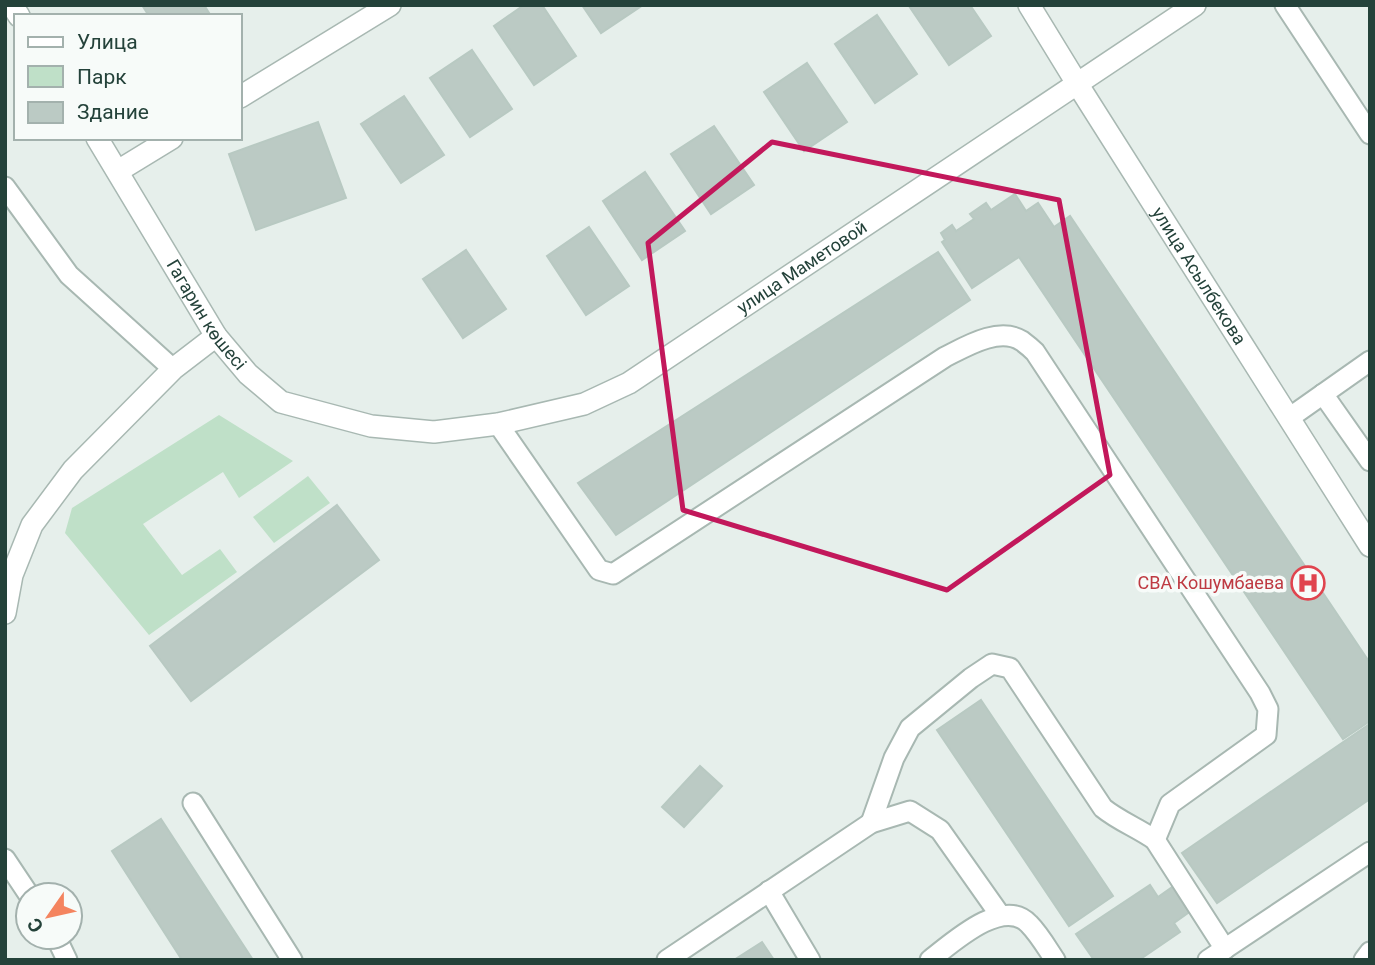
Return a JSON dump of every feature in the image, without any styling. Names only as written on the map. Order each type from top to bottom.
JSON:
[{"type":"street","points":[[242,96],[390,5]]},
{"type":"street","name":"улица Асылбекова","points":[[1029,5],[1370,546]]},
{"type":"street","name":"улица Маметовой","points":[[372,426],[434,432],[498,424],[584,404],[629,383],[1195,5]]},
{"type":"street","name":"Гагарин көшесі","points":[[98,140],[216,336],[248,374],[281,402],[372,426]]},
{"type":"street","points":[[118,171],[169,140]]},
{"type":"street","points":[[5,612],[12,575],[32,525],[73,470],[173,369],[216,336]]},
{"type":"lane","points":[[1284,5],[1370,134]]},
{"type":"lane","points":[[5,187],[69,275],[173,369]]},
{"type":"lane","points":[[498,424],[599,570],[613,574],[945,358],[969,345],[991,338],[1020,339],[1035,352],[1268,709],[1266,735],[1170,804],[1155,840]]},
{"type":"lane","points":[[1289,418],[1370,361]]},
{"type":"lane","points":[[1323,394],[1370,461]]},
{"type":"lane","points":[[871,823],[894,758],[910,728],[992,664],[1010,668],[1103,808],[1155,840],[1225,948]]},
{"type":"lane","points":[[193,803],[292,960]]},
{"type":"lane","points":[[667,960],[871,823],[910,811],[940,830],[1000,915]]},
{"type":"lane","points":[[1208,960],[1370,852]]},
{"type":"lane","points":[[5,859],[20,881]]},
{"type":"lane","points":[[769,891],[810,960]]},
{"type":"lane","points":[[930,960],[976,926],[1000,915],[1015,915],[1028,922],[1055,960]]},
{"type":"lane","points":[[1364,960],[1370,952]]},
{"type":"highlighted area","points":[[772,142],[1059,200],[1110,475],[947,590],[683,510],[648,243]]},
{"type":"green space","points":[[219,415],[293,461],[239,498],[223,472],[143,524],[182,575],[220,549],[237,572],[149,635],[65,533],[72,508]]},
{"type":"green space","points":[[308,476],[330,503],[274,543],[253,517]]},
{"type":"building","points":[[142,5],[204,5],[210,14],[148,14]]},
{"type":"building","points":[[524,5],[542,5],[576,56],[534,85],[494,26]]},
{"type":"building","points":[[582,5],[643,5],[601,33]]},
{"type":"building","points":[[970,5],[991,36],[949,65],[909,6]]},
{"type":"building","points":[[877,15],[917,74],[875,103],[835,44]]},
{"type":"building","points":[[472,50],[512,109],[470,137],[430,78]]},
{"type":"building","points":[[807,63],[847,122],[804,151],[764,92]]},
{"type":"building","points":[[404,96],[444,155],[401,183],[361,124]]},
{"type":"building","points":[[318,122],[346,198],[256,230],[229,154]]},
{"type":"building","points":[[714,126],[754,185],[711,214],[671,154]]},
{"type":"building","points":[[645,172],[685,231],[642,260],[603,201]]},
{"type":"building","points":[[1015,194],[1026,211],[1038,203],[1054,227],[1070,216],[1370,663],[1370,721],[1343,739],[1019,257],[972,288],[942,242],[945,240],[941,233],[952,225],[956,231],[974,219],[970,214],[986,203],[991,210]]},
{"type":"building","points":[[589,227],[629,286],[586,315],[547,256]]},
{"type":"building","points":[[466,250],[506,309],[463,338],[423,279]]},
{"type":"building","points":[[938,252],[970,300],[616,535],[578,483]]},
{"type":"building","points":[[337,505],[379,560],[191,701],[150,646]]},
{"type":"building","points":[[981,700],[1113,896],[1069,926],[937,730]]},
{"type":"building","points":[[1368,725],[1370,799],[1217,903],[1182,853]]},
{"type":"building","points":[[700,766],[722,786],[684,827],[662,807]]},
{"type":"building","points":[[161,819],[253,960],[182,960],[112,851]]},
{"type":"building","points":[[1178,883],[1195,908],[1174,923],[1180,932],[1139,960],[1094,960],[1076,934],[1150,885],[1158,897]]},
{"type":"building","points":[[762,942],[774,960],[734,960]]},
{"type":"place","name":"СВА Кошумбаева","points":[[1308,583]]}]
